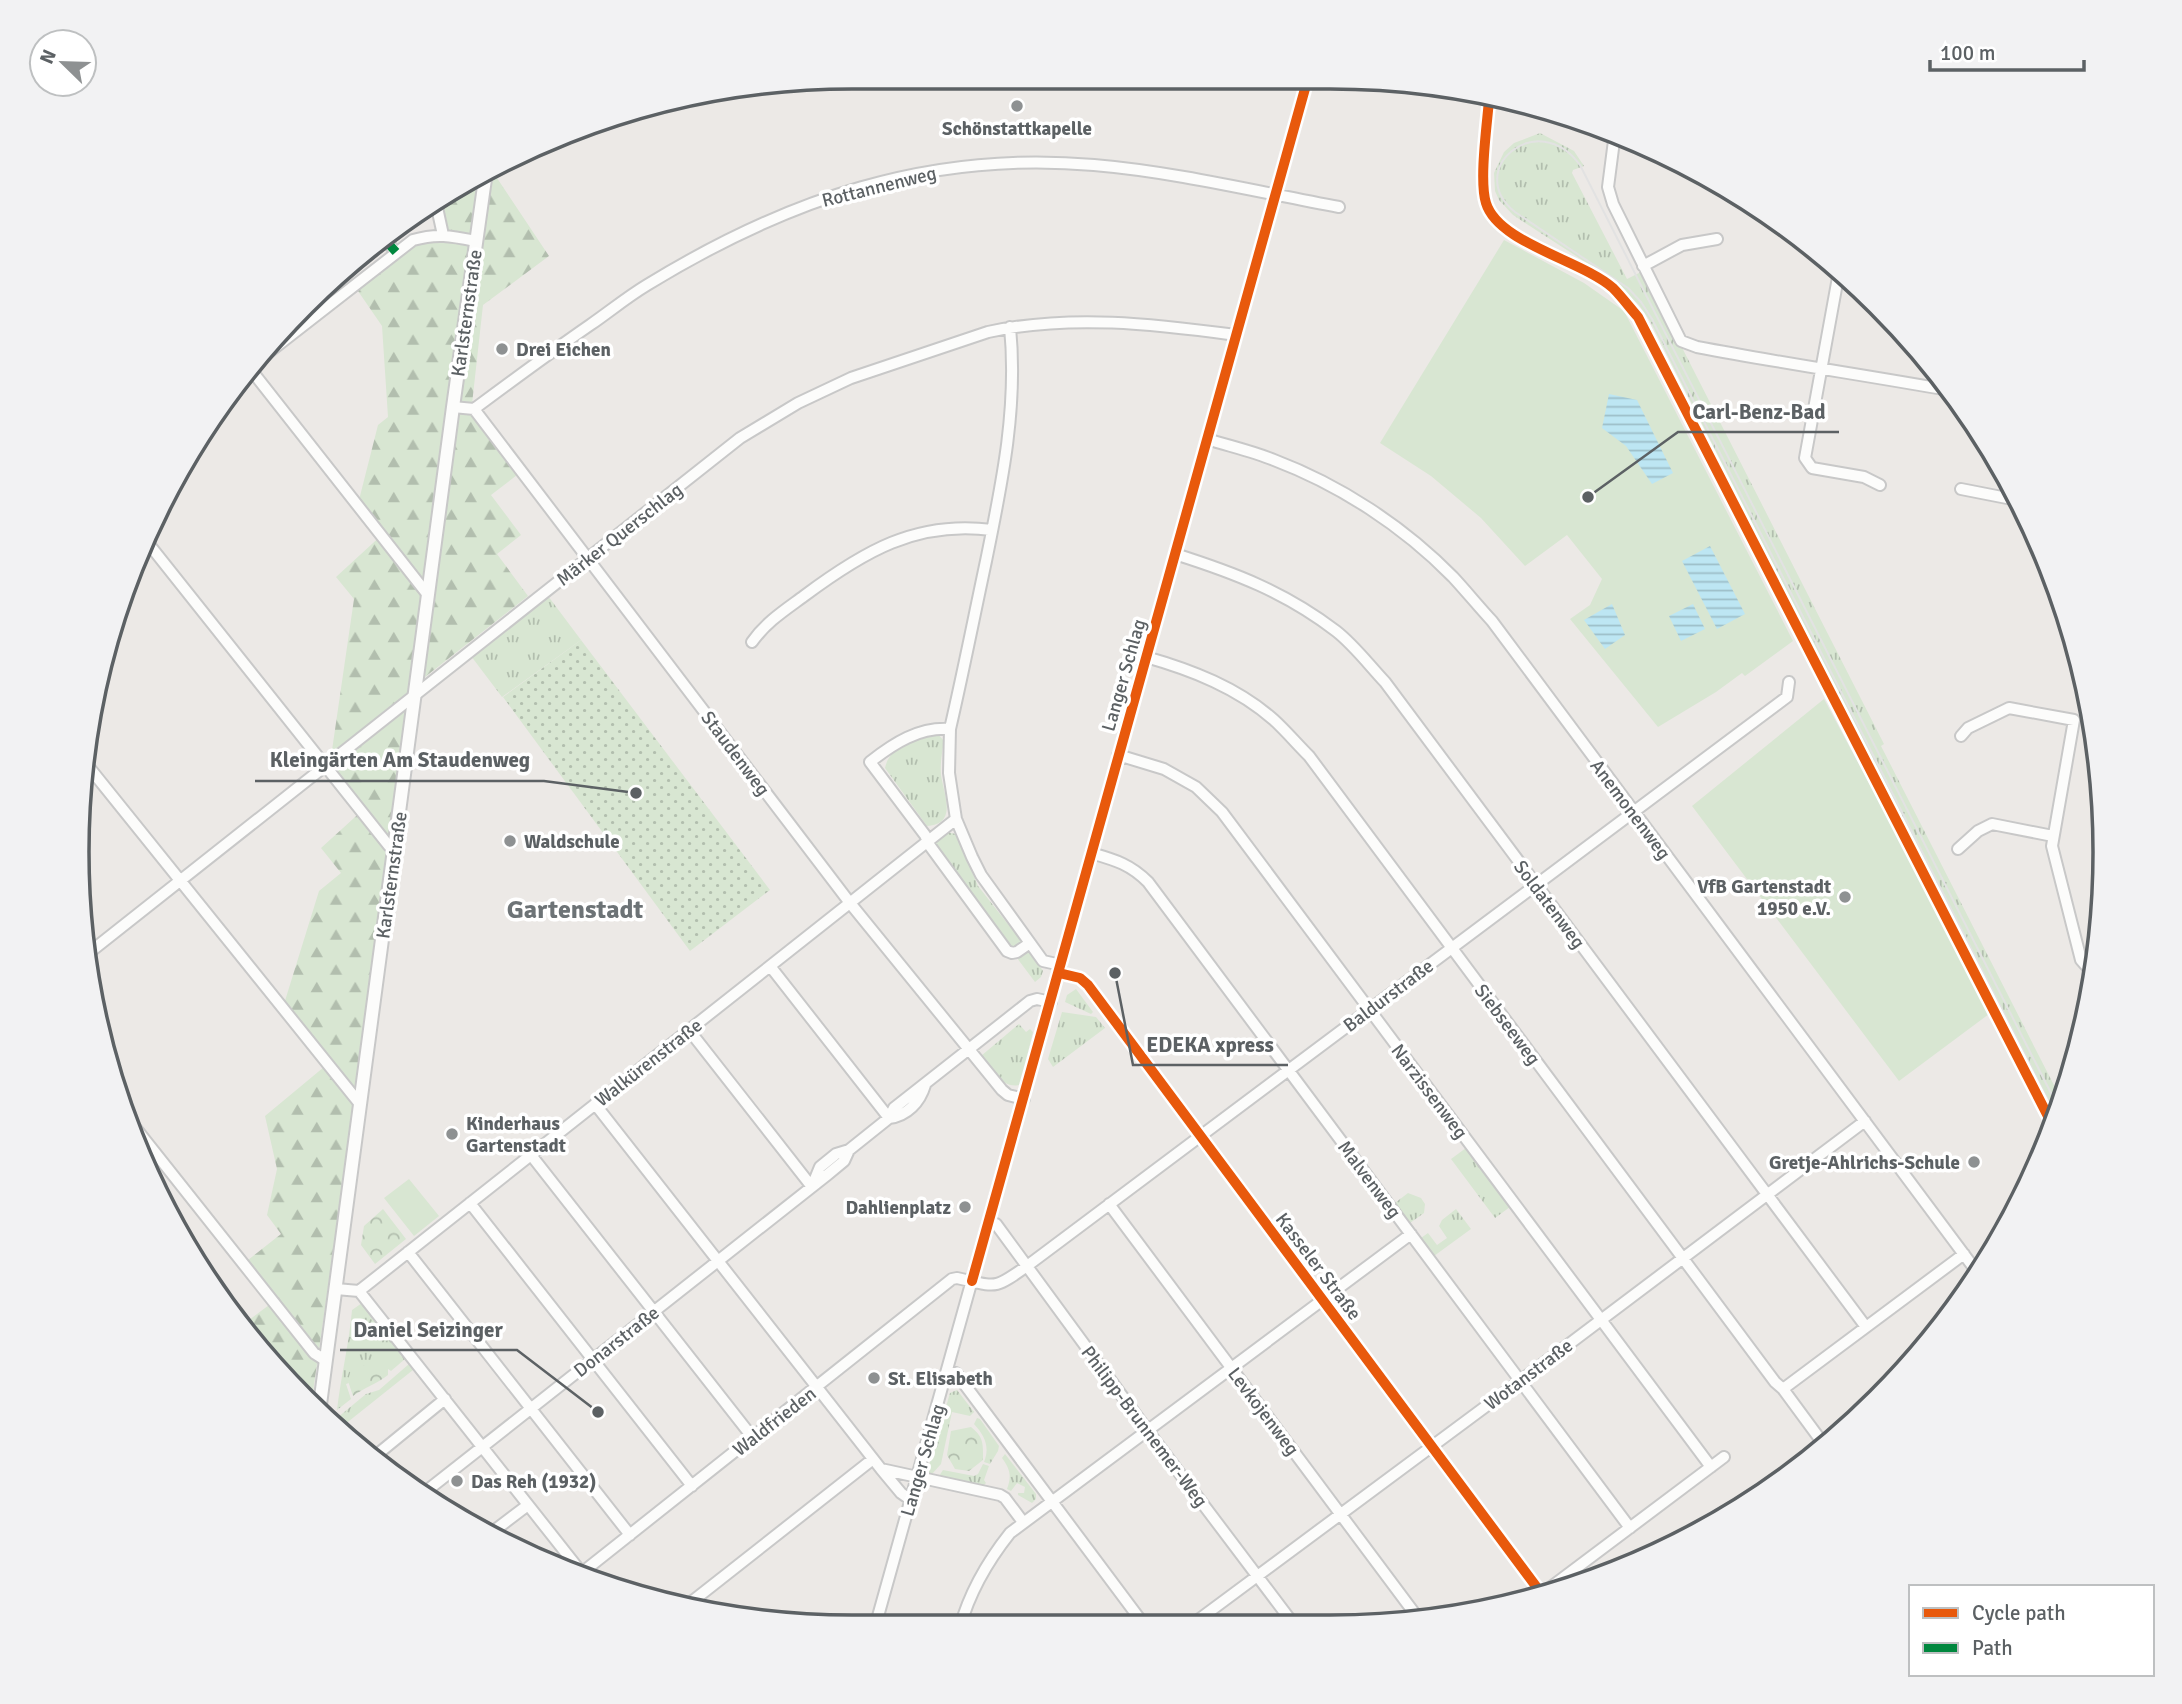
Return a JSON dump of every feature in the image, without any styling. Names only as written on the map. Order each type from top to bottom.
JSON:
[{"type":"street","name":"Langer Schlag","points":[[878,1615],[1305,89]]},
{"type":"street","points":[[1614,144],[1608,187],[1613,204],[1681,341],[1698,347],[1808,368],[1935,388]]},
{"type":"street","name":"Rottannenweg","points":[[474,409],[645,286],[714,246],[791,210],[874,183],[944,169],[1002,164],[1093,165],[1185,178],[1339,207]]},
{"type":"street","name":"Karlsternstraße","points":[[321,1398],[484,184]]},
{"type":"street","points":[[438,212],[443,235]]},
{"type":"street","points":[[297,330],[413,240],[429,235],[443,235],[476,241]]},
{"type":"street","points":[[1643,266],[1682,245],[1717,239]]},
{"type":"street","points":[[390,245],[396,252]]},
{"type":"street","points":[[1838,284],[1805,458],[1812,468],[1864,477],[1880,485]]},
{"type":"street","name":"Märker Querschlag","points":[[96,948],[740,438],[798,403],[851,378],[1010,327],[1110,322],[1171,326],[1236,335]]},
{"type":"street","name":"Kasseler Straße","points":[[1010,327],[1013,400],[1007,456],[950,729],[949,773],[956,819],[981,875],[1043,961],[1080,978],[1088,985],[1537,1586]]},
{"type":"street","points":[[256,377],[428,594]]},
{"type":"street","points":[[453,407],[474,409]]},
{"type":"street","name":"Staudenweg","points":[[474,409],[850,903],[1002,1090],[1008,1095],[1024,1099]]},
{"type":"street","name":"Anemonenweg","points":[[1207,439],[1311,475],[1364,505],[1408,537],[1452,576],[1492,621],[1971,1264]]},
{"type":"street","points":[[1961,489],[2005,498]]},
{"type":"street","points":[[752,642],[762,627],[844,566],[880,547],[924,532],[968,527],[992,530]]},
{"type":"street","points":[[152,548],[389,846],[395,850]]},
{"type":"street","name":"Soldatenweg","points":[[1175,554],[1232,572],[1288,598],[1338,633],[1385,682],[1866,1327]]},
{"type":"street","name":"Siebseeweg","points":[[1146,657],[1189,671],[1234,691],[1273,719],[1309,756],[1818,1437]]},
{"type":"street","name":"Baldurstraße","points":[[972,1281],[992,1286],[1000,1285],[1027,1266],[1787,697],[1789,682]]},
{"type":"street","points":[[1961,736],[1968,729],[2009,708],[2074,720],[2053,836],[2054,855],[2084,964]]},
{"type":"street","points":[[950,729],[936,728],[912,735],[889,747],[870,762],[1007,951],[1012,954],[1030,943]]},
{"type":"street","name":"Narzissenweg","points":[[1118,755],[1164,769],[1196,788],[1222,812],[1711,1467]]},
{"type":"street","points":[[94,773],[360,1104]]},
{"type":"street","name":"Walkürenstraße","points":[[359,1291],[956,819]]},
{"type":"street","points":[[1958,849],[1978,831],[1992,824],[2053,836]]},
{"type":"street","name":"Malvenweg","points":[[1091,853],[1121,862],[1136,870],[1148,882],[1630,1528]]},
{"type":"street","points":[[770,966],[889,1118]]},
{"type":"street","name":"Donarstraße","points":[[431,1488],[811,1187],[820,1167],[836,1154],[849,1150],[889,1118],[899,1117],[917,1103],[925,1085],[1030,1001],[1037,999],[1051,1002]]},
{"type":"street","points":[[689,1030],[811,1187]]},
{"type":"street","points":[[595,1104],[873,1459],[901,1493],[911,1500]]},
{"type":"street","name":"Wotanstraße","points":[[1205,1615],[1865,1121]]},
{"type":"street","points":[[146,1141],[314,1353],[326,1360]]},
{"type":"street","points":[[530,1155],[752,1438]]},
{"type":"street","points":[[470,1203],[692,1486]]},
{"type":"street","name":"Levkojenweg","points":[[1109,1204],[1412,1610]]},
{"type":"street","name":"Philipp-Brunnemer-Weg","points":[[996,1224],[1287,1615]]},
{"type":"street","points":[[964,1615],[976,1583],[990,1558],[1010,1533],[1411,1234]]},
{"type":"street","points":[[408,1252],[629,1535]]},
{"type":"street","points":[[1783,1389],[1964,1254]]},
{"type":"street","name":"Waldfrieden","points":[[590,1568],[952,1279],[972,1281]]},
{"type":"street","points":[[336,1289],[359,1291],[571,1561]]},
{"type":"street","points":[[947,1371],[956,1373],[1137,1615]]},
{"type":"street","points":[[381,1451],[445,1399]]},
{"type":"street","points":[[1562,1578],[1724,1457]]},
{"type":"street","points":[[696,1598],[873,1459]]},
{"type":"street","points":[[881,1469],[1000,1495],[1023,1522]]},
{"type":"street","points":[[499,1528],[528,1505]]},
{"type":"green space","points":[[1540,133],[1574,151],[1584,166],[1572,173],[1627,279],[1643,271],[2055,1087],[2048,1108],[1650,321],[1639,305],[1613,280],[1513,215],[1499,200],[1495,191],[1494,173],[1504,152],[1514,143]]},
{"type":"green space","points":[[497,178],[549,256],[483,305],[471,413],[517,475],[491,495],[521,535],[497,554],[528,596],[411,688],[313,1391],[250,1319],[277,1299],[248,1260],[281,1234],[267,1215],[277,1169],[265,1116],[330,1062],[284,1004],[319,891],[341,873],[321,848],[365,808],[330,764],[354,599],[336,577],[385,532],[359,500],[378,425],[388,417],[382,326],[358,291],[439,225],[432,216]]},
{"type":"green space","points":[[1504,240],[1584,283],[1624,311],[1793,641],[1745,676],[1742,673],[1658,727],[1570,619],[1590,605],[1602,579],[1567,535],[1525,566],[1481,518],[1431,476],[1380,443]]},
{"type":"green space","points":[[548,596],[581,640],[502,697],[471,656]]},
{"type":"green space","points":[[581,640],[770,890],[690,951],[503,697]]},
{"type":"green space","name":"VfB Gartenstadt 1950 e.V.","points":[[1824,699],[1979,989],[1989,1014],[1899,1081],[1692,806]]},
{"type":"green space","points":[[937,733],[944,741],[941,771],[947,807],[943,820],[927,826],[885,768],[887,761],[897,750]]},
{"type":"green space","points":[[946,832],[956,834],[978,886],[1022,942],[1017,947],[1008,946],[934,843]]},
{"type":"green space","points":[[1028,949],[1043,971],[1035,982],[1017,958]]},
{"type":"green space","points":[[1076,989],[1093,1012],[1091,1014],[1065,1002],[1067,995]]},
{"type":"green space","points":[[1062,1012],[1096,1017],[1105,1028],[1053,1067],[1048,1059]]},
{"type":"green space","points":[[1019,1024],[1026,1032],[1030,1029],[1033,1032],[1020,1085],[1013,1085],[1002,1081],[981,1056]]},
{"type":"green space","points":[[1466,1148],[1510,1207],[1495,1218],[1451,1159]]},
{"type":"green space","points":[[409,1179],[439,1216],[414,1236],[384,1198]]},
{"type":"green space","points":[[1408,1193],[1421,1198],[1425,1204],[1424,1213],[1410,1223],[1395,1203]]},
{"type":"green space","points":[[383,1209],[406,1239],[375,1264],[361,1245],[364,1226]]},
{"type":"green space","points":[[1456,1209],[1471,1229],[1434,1256],[1421,1238],[1428,1233],[1437,1245],[1447,1238],[1439,1226],[1442,1220]]},
{"type":"green space","points":[[362,1303],[405,1359],[391,1371],[388,1369],[348,1381],[346,1384],[351,1399],[337,1410],[352,1310]]},
{"type":"green space","points":[[409,1364],[413,1370],[347,1423],[339,1416],[366,1394],[379,1390]]},
{"type":"green space","points":[[358,1365],[388,1369],[388,1375],[353,1396],[348,1381],[351,1369]]},
{"type":"green space","points":[[957,1390],[974,1412],[970,1416],[952,1412],[941,1464],[932,1474],[927,1472],[950,1393]]},
{"type":"green space","points":[[977,1418],[999,1446],[990,1464],[984,1462],[986,1447],[984,1437],[974,1424]]},
{"type":"green space","points":[[971,1427],[982,1441],[983,1460],[969,1471],[955,1469],[947,1455],[951,1431]]},
{"type":"green space","points":[[1005,1454],[1036,1494],[1032,1503],[1018,1495],[1024,1493],[1025,1487],[1017,1483],[1011,1491],[1007,1489],[1010,1476],[1002,1458]]},
{"type":"green space","points":[[983,1464],[989,1466],[983,1486],[939,1476],[943,1470],[974,1476]]},
{"type":"water","points":[[1609,394],[1637,400],[1673,473],[1652,484],[1626,446],[1602,428]]},
{"type":"water","points":[[1710,546],[1745,614],[1717,629],[1682,561]]},
{"type":"water","points":[[1612,604],[1625,635],[1605,649],[1584,620]]},
{"type":"water","points":[[1693,604],[1705,629],[1681,641],[1669,616]]},
{"type":"tram line","points":[[2050,1103],[1652,319],[1628,288],[1515,212],[1501,196],[1497,179],[1501,164],[1512,151],[1527,143],[1544,142],[1563,148],[1580,165],[2052,1096]]},
{"type":"marked path","points":[[390,245],[396,252]]},
{"type":"cycle path","points":[[972,1281],[1305,89]]},
{"type":"cycle path","points":[[1488,106],[1483,181],[1486,203],[1494,217],[1506,229],[1599,278],[1613,288],[1638,317],[2046,1113]]},
{"type":"cycle path","points":[[1059,973],[1080,978],[1088,985],[1536,1586]]},
{"type":"place","name":"Schönstattkapelle","points":[[1017,106]]},
{"type":"place","name":"Drei Eichen","points":[[502,349]]},
{"type":"place","name":"Carl-Benz-Bad","points":[[1588,497]]},
{"type":"place","name":"Kleingärten Am Staudenweg","points":[[636,793]]},
{"type":"place","name":"Waldschule","points":[[510,841]]},
{"type":"place","name":"VfB Gartenstadt 1950 e.V.","points":[[1845,897]]},
{"type":"place","name":"EDEKA xpress","points":[[1115,973]]},
{"type":"place","name":"Kinderhaus Gartenstadt","points":[[452,1134]]},
{"type":"place","name":"Gretje-Ahlrichs-Schule","points":[[1974,1162]]},
{"type":"place","name":"Dahlienplatz","points":[[965,1207]]},
{"type":"place","name":"St. Elisabeth","points":[[874,1378]]},
{"type":"place","name":"Daniel Seizinger","points":[[598,1412]]},
{"type":"place","name":"Das Reh (1932)","points":[[457,1481]]},
{"type":"district","name":"Gartenstadt","points":[[575,909]]}]
